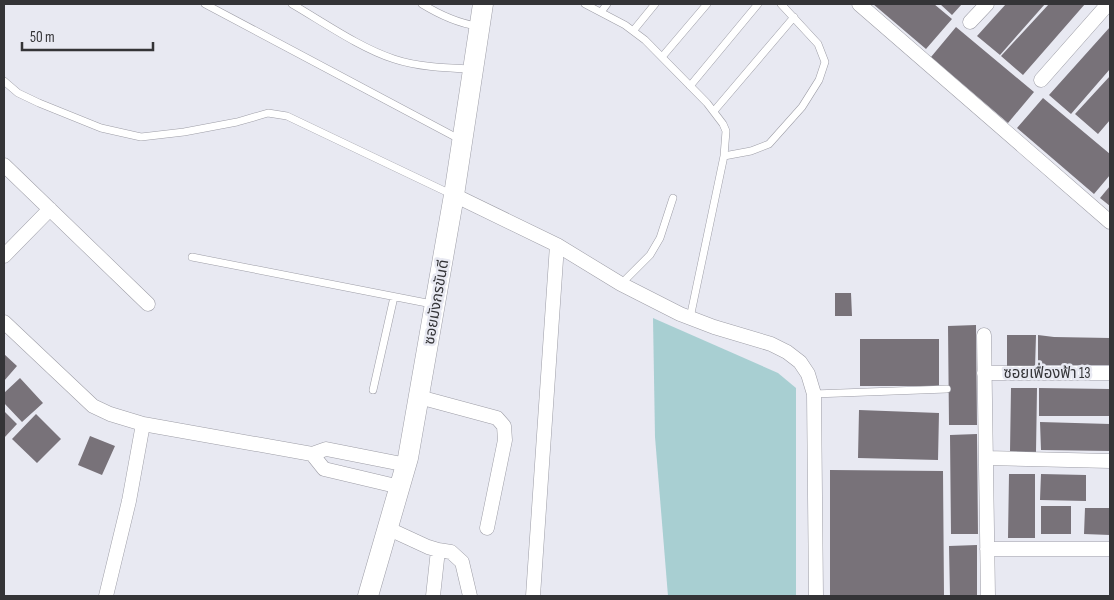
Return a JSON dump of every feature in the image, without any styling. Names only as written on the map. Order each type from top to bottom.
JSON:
[{"type":"street","name":"ซอยมังกรขันดี","points":[[368,596],[407,465],[463,141],[483,4]]},
{"type":"street","points":[[859,4],[1110,222]]},
{"type":"street","points":[[970,22],[986,4]]},
{"type":"street","points":[[1041,80],[1108,4]]},
{"type":"street","points":[[4,165],[148,304]]},
{"type":"street","points":[[454,195],[557,245],[621,284],[680,314],[771,344],[787,352],[800,362],[808,374],[814,394],[816,596]]},
{"type":"street","points":[[4,256],[50,209]]},
{"type":"street","points":[[532,596],[557,245]]},
{"type":"street","points":[[4,322],[93,406],[110,414],[143,424],[312,454],[326,449],[407,465]]},
{"type":"street","points":[[984,335],[988,596]]},
{"type":"street","name":"ซอยเฟื่องฟ้า 13","points":[[984,373],[1110,373]]},
{"type":"street","points":[[420,397],[497,418],[504,426],[505,440],[487,528]]},
{"type":"street","points":[[106,596],[129,501],[143,424]]},
{"type":"street","points":[[312,454],[324,469],[400,486]]},
{"type":"street","points":[[986,458],[1110,461]]},
{"type":"street","points":[[388,529],[428,547],[451,552],[462,562],[470,596]]},
{"type":"street","points":[[987,549],[1110,549]]},
{"type":"street","points":[[433,596],[438,550]]},
{"type":"lane","points":[[205,4],[463,141]]},
{"type":"lane","points":[[292,4],[363,45],[394,59],[426,66],[473,70]]},
{"type":"lane","points":[[422,4],[434,12],[460,23],[480,26]]},
{"type":"lane","points":[[585,4],[633,31],[645,40],[714,111],[726,131],[724,156],[690,318]]},
{"type":"lane","points":[[601,12],[607,4]]},
{"type":"lane","points":[[633,31],[655,4]]},
{"type":"lane","points":[[662,57],[707,4]]},
{"type":"lane","points":[[690,86],[758,4]]},
{"type":"lane","points":[[724,156],[751,151],[769,144],[802,107],[819,80],[824,62],[818,44],[781,4]]},
{"type":"lane","points":[[714,111],[794,17]]},
{"type":"lane","points":[[4,81],[18,93],[101,128],[141,137],[184,132],[237,122],[268,113],[287,116],[454,195]]},
{"type":"lane","points":[[621,284],[650,256],[660,238],[673,198]]},
{"type":"lane","points":[[192,257],[435,305]]},
{"type":"lane","points":[[373,390],[394,297]]},
{"type":"lane","points":[[814,394],[947,389]]},
{"type":"water","points":[[653,318],[778,373],[796,388],[796,596],[668,596],[655,437]]},
{"type":"building","points":[[873,4],[934,4],[952,19],[926,49]]},
{"type":"building","points":[[940,4],[962,4],[952,15]]},
{"type":"building","points":[[1006,4],[1045,4],[1000,55],[977,36]]},
{"type":"building","points":[[1049,4],[1085,4],[1023,75],[1001,56]]},
{"type":"building","points":[[956,27],[1034,92],[1008,123],[931,57]]},
{"type":"building","points":[[1110,27],[1110,69],[1071,114],[1049,95]]},
{"type":"building","points":[[1110,76],[1110,120],[1098,134],[1075,114]]},
{"type":"building","points":[[1043,98],[1110,154],[1110,175],[1094,194],[1017,128]]},
{"type":"building","points":[[1110,186],[1110,206],[1100,198]]},
{"type":"building","points":[[835,293],[851,293],[852,316],[835,316]]},
{"type":"building","points":[[976,325],[977,425],[949,425],[948,326]]},
{"type":"building","points":[[1007,335],[1036,335],[1035,369],[1007,369]]},
{"type":"building","points":[[1038,335],[1110,338],[1110,365],[1038,365]]},
{"type":"building","points":[[860,339],[939,339],[939,386],[860,386]]},
{"type":"building","points":[[4,354],[17,366],[4,381]]},
{"type":"building","points":[[20,378],[43,403],[22,422],[4,403],[4,393]]},
{"type":"building","points":[[1011,388],[1037,388],[1036,452],[1010,452]]},
{"type":"building","points":[[1039,388],[1110,389],[1110,416],[1039,416]]},
{"type":"building","points":[[859,410],[939,413],[938,460],[858,458]]},
{"type":"building","points":[[4,411],[17,424],[4,438]]},
{"type":"building","points":[[36,414],[61,439],[37,463],[12,439]]},
{"type":"building","points":[[1040,422],[1110,424],[1110,451],[1041,450]]},
{"type":"building","points":[[977,434],[978,534],[951,534],[950,435]]},
{"type":"building","points":[[90,436],[115,446],[102,475],[78,465]]},
{"type":"building","points":[[830,470],[943,471],[944,596],[830,596]]},
{"type":"building","points":[[1009,474],[1035,474],[1035,538],[1008,538]]},
{"type":"building","points":[[1041,474],[1086,475],[1086,501],[1040,500]]},
{"type":"building","points":[[1041,506],[1071,506],[1071,534],[1041,534]]},
{"type":"building","points":[[1085,508],[1110,508],[1110,535],[1084,534]]},
{"type":"building","points":[[977,545],[977,596],[950,596],[949,546]]}]
